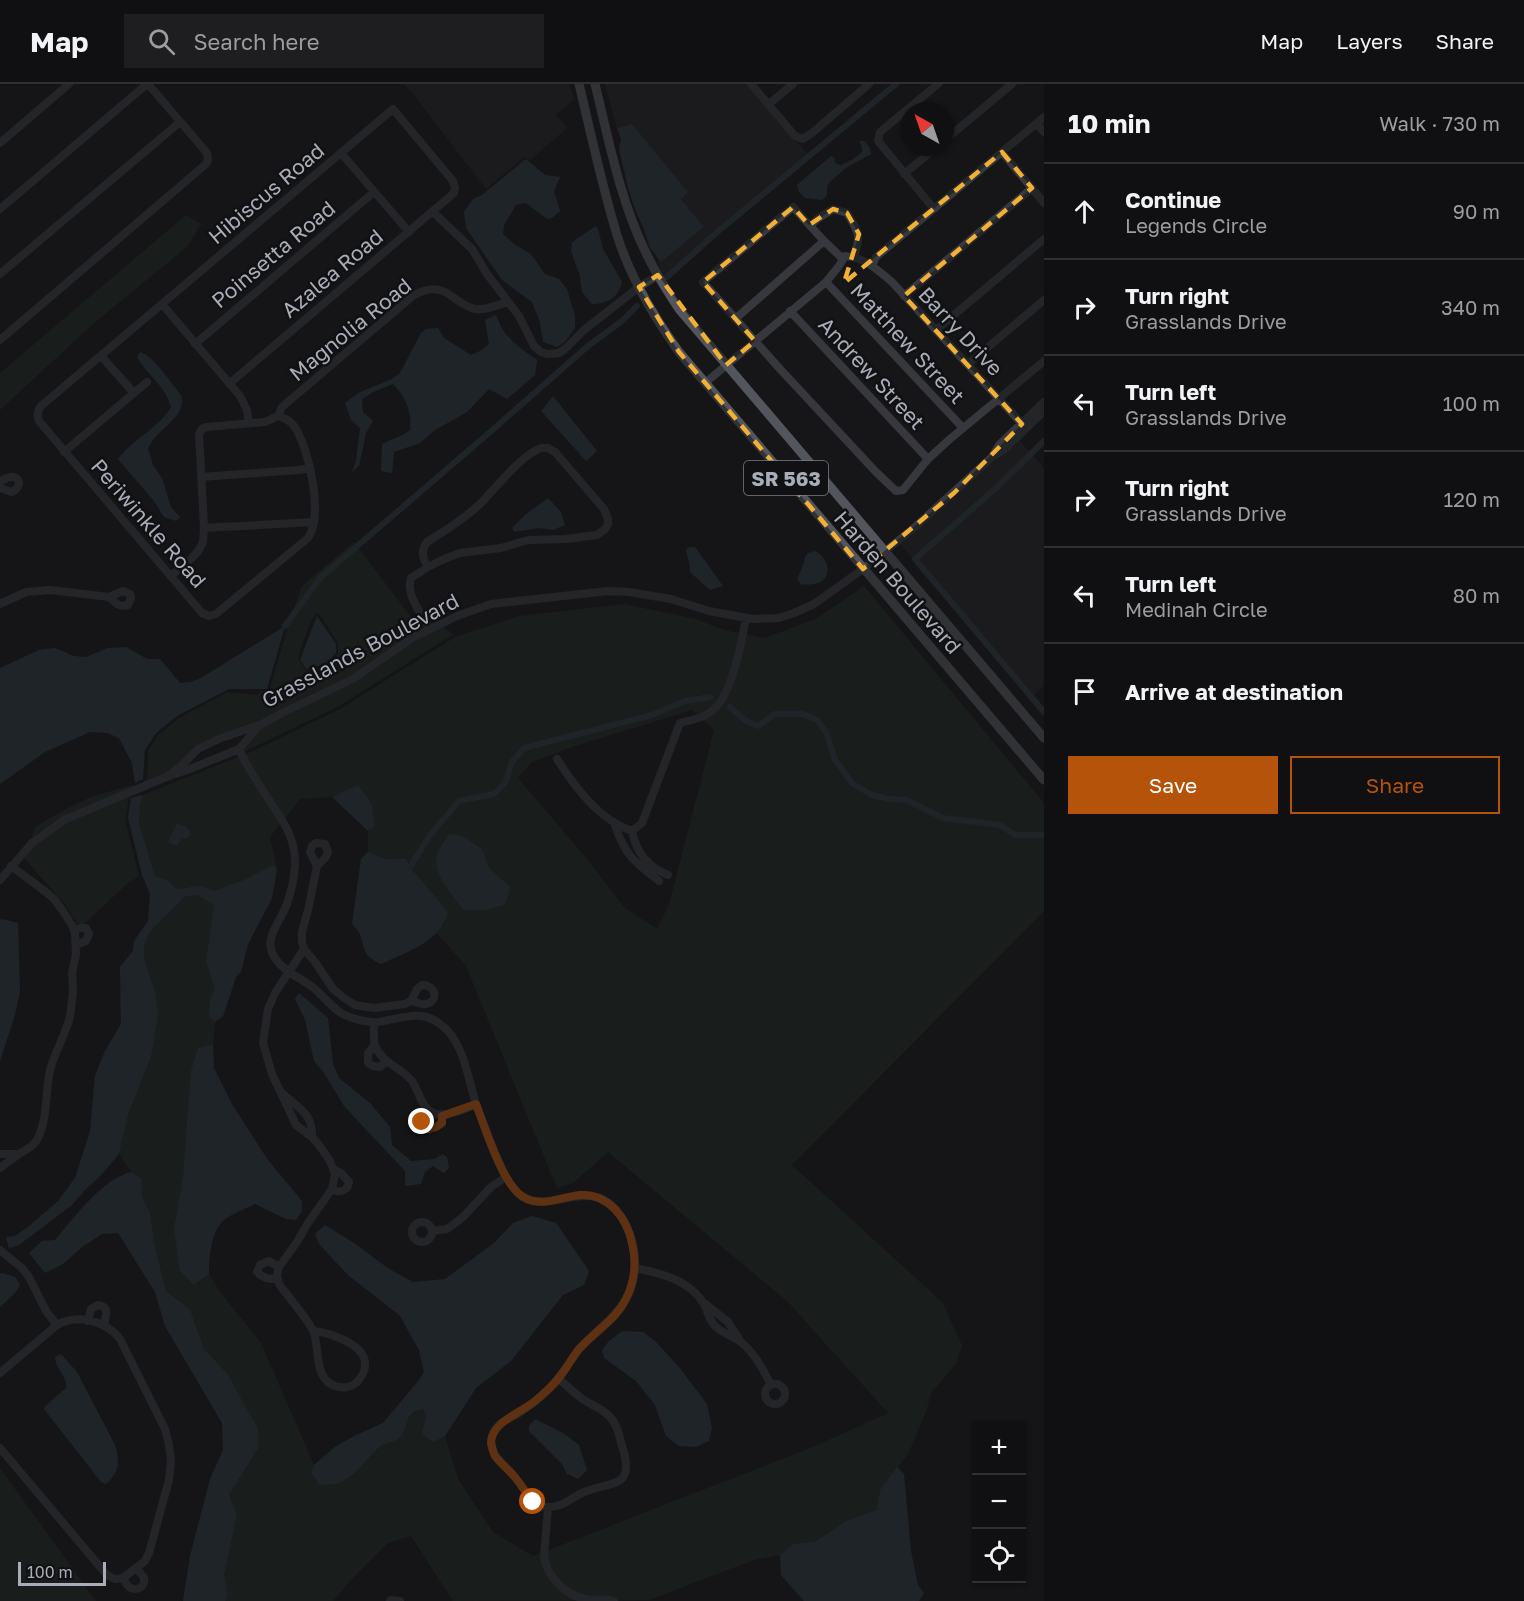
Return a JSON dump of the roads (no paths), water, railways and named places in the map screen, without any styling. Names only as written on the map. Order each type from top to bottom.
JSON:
[{"type":"main road","name":"Harden Boulevard","points":[[579,84],[617,236],[627,262],[658,323],[705,383],[1044,780]]},
{"type":"main road","name":"Harden Boulevard","points":[[595,84],[621,189],[646,253],[679,309],[1044,738]]},
{"type":"street","points":[[0,143],[69,84]]},
{"type":"street","points":[[0,209],[148,84],[207,153],[208,160],[204,167],[0,340]]},
{"type":"street","points":[[751,84],[795,136],[801,138],[812,133],[869,84]]},
{"type":"street","points":[[769,104],[793,84]]},
{"type":"street","points":[[934,209],[878,141],[880,132],[938,84]]},
{"type":"street","points":[[954,132],[1012,84]]},
{"type":"street","name":"Hibiscus Road","points":[[162,304],[393,109],[453,181],[455,188]]},
{"type":"street","points":[[872,266],[876,257],[1044,117]]},
{"type":"street","points":[[0,274],[180,122]]},
{"type":"street","points":[[1037,124],[1044,132]]},
{"type":"street","points":[[1002,152],[1044,203]]},
{"type":"street","points":[[341,153],[409,232]]},
{"type":"street","points":[[904,174],[926,156]]},
{"type":"street","name":"Azalea Road","points":[[229,384],[433,212],[454,193],[455,188]]},
{"type":"street","points":[[904,296],[1032,188]]},
{"type":"street","name":"Poinsetta Road","points":[[195,344],[374,192]]},
{"type":"street","points":[[843,259],[793,207],[703,282],[854,449],[896,491],[906,487],[928,459],[1044,361]]},
{"type":"street","points":[[705,383],[826,282],[845,256],[854,256],[859,234],[847,213],[833,208],[810,226]]},
{"type":"street","points":[[433,212],[472,249],[487,274],[519,316],[537,349],[547,354],[564,350],[584,330],[658,275]]},
{"type":"street","points":[[936,330],[1044,239]]},
{"type":"street","points":[[735,319],[824,241]]},
{"type":"street","name":"Barry Drive","points":[[854,256],[886,277],[1022,424]]},
{"type":"street","name":"Matthew Street","points":[[826,282],[963,428]]},
{"type":"street","name":"Magnolia Road","points":[[279,416],[282,407],[419,292],[442,291],[478,309],[508,302]]},
{"type":"street","points":[[968,364],[1044,300]]},
{"type":"street","points":[[134,393],[101,356],[162,304],[244,403],[249,423]]},
{"type":"street","name":"Andrew Street","points":[[789,311],[928,459]]},
{"type":"street","name":"Periwinkle Road","points":[[101,356],[41,406],[38,411],[39,421],[202,613],[208,616],[216,614],[308,538],[312,533],[314,522]]},
{"type":"street","name":"Periwinkle Road","points":[[64,452],[147,382]]},
{"type":"street","points":[[992,457],[999,445],[1044,402]]},
{"type":"street","points":[[992,457],[1004,450],[1044,411]]},
{"type":"street","points":[[171,576],[191,559],[203,542],[199,434],[201,431],[207,427],[265,422],[279,416],[289,420],[294,425],[305,449],[310,468],[314,492],[314,522],[204,528]]},
{"type":"street","points":[[428,567],[423,555],[427,542],[461,520],[515,468],[534,451],[541,448],[548,448],[555,452],[606,513],[608,524],[597,535],[528,540],[501,548],[460,553],[428,567],[411,578],[409,587],[411,594],[430,629]]},
{"type":"street","name":"Grasslands Boulevard","points":[[168,776],[198,749],[221,738],[260,725],[284,711],[353,679],[412,638],[457,616],[490,604],[608,591],[671,599],[709,611],[753,619],[779,618],[794,614],[814,604],[885,552],[992,457]]},
{"type":"street","points":[[201,477],[310,468]]},
{"type":"street","points":[[0,482],[10,476],[15,478],[19,484],[17,490],[12,492],[0,489]]},
{"type":"street","points":[[0,604],[26,592],[50,590],[109,597]]},
{"type":"street","points":[[632,831],[642,823],[680,723],[699,718],[714,709],[724,694],[736,665],[746,618]]},
{"type":"street","name":"Grasslands Boulevard","points":[[0,880],[32,843],[64,820],[239,749],[260,725]]},
{"type":"street","points":[[239,749],[283,819],[294,849],[291,892],[283,915],[271,935],[270,945],[274,957],[288,972],[313,987],[339,1012],[349,1017],[374,1023],[410,1015],[423,1016],[436,1021],[446,1030],[462,1054],[476,1104],[506,1177],[520,1196],[532,1202],[542,1203],[581,1195],[607,1202],[618,1212],[632,1240],[635,1268],[625,1302],[616,1314],[577,1352],[559,1379],[532,1404],[499,1425],[492,1437],[492,1448],[495,1455],[533,1502],[548,1508],[562,1505],[581,1493],[617,1482],[625,1475],[627,1468],[615,1424],[603,1410],[584,1400],[559,1379]]},
{"type":"street","points":[[557,759],[582,794],[605,816],[622,828],[632,831]]},
{"type":"street","points":[[614,822],[629,856],[637,865],[659,880]]},
{"type":"street","points":[[632,831],[644,858],[652,867],[668,875]]},
{"type":"street","points":[[0,1168],[34,1145],[41,1128],[49,1073],[70,1017],[76,945],[74,930],[54,899],[11,866]]},
{"type":"street","points":[[317,866],[302,932],[304,949],[333,989],[349,1001],[363,1007],[374,1008],[405,1004],[411,1001]]},
{"type":"street","points":[[74,930],[86,928],[90,934],[86,941],[76,945]]},
{"type":"street","points":[[304,949],[274,993],[264,1027],[264,1043],[267,1059],[296,1125],[312,1137],[330,1161],[335,1174],[332,1190],[279,1267],[278,1279],[279,1284],[314,1331],[320,1372],[327,1383],[339,1387],[351,1386],[359,1380],[365,1368],[363,1353],[350,1343],[327,1333],[314,1331]]},
{"type":"street","points":[[374,1023],[375,1045],[380,1053],[387,1061],[404,1072],[426,1108],[432,1113],[442,1116],[476,1104]]},
{"type":"street","points":[[375,1045],[368,1053],[368,1063],[380,1067],[387,1061]]},
{"type":"street","points":[[280,1091],[309,1119],[312,1137]]},
{"type":"street","points":[[426,1108],[422,1122],[429,1129],[442,1123],[442,1116]]},
{"type":"street","points":[[0,1154],[19,1154]]},
{"type":"street","points":[[332,1190],[343,1191],[349,1182],[335,1170]]},
{"type":"street","points":[[432,1231],[447,1229],[464,1217],[491,1187],[506,1177]]},
{"type":"street","points":[[0,1250],[22,1268],[29,1277],[46,1311],[57,1325]]},
{"type":"street","points":[[278,1279],[262,1278],[257,1272],[260,1265],[269,1261],[279,1267]]},
{"type":"street","points":[[635,1268],[657,1272],[686,1286],[728,1322],[740,1341],[757,1359],[771,1384]]},
{"type":"street","points":[[88,1321],[91,1309],[102,1305],[107,1312],[104,1325]]},
{"type":"street","points":[[0,1373],[64,1321],[75,1318],[104,1325],[114,1331],[165,1429],[169,1445],[170,1480],[145,1561],[123,1578],[112,1579],[0,1448]]},
{"type":"street","points":[[548,1508],[544,1556],[549,1571],[562,1587],[573,1595],[585,1599],[614,1601]]},
{"type":"street","points":[[123,1578],[132,1589],[142,1587],[144,1578],[136,1568]]},
{"type":"street","points":[[390,1601],[400,1601]]},
{"type":"waterway","points":[[667,277],[715,234],[896,84]]},
{"type":"waterway","points":[[285,626],[320,578],[637,306]]},
{"type":"waterway","points":[[1044,441],[995,489],[915,559],[1044,712]]},
{"type":"waterway","points":[[410,867],[430,835],[459,801],[494,794],[505,783],[512,762],[524,748],[652,715],[685,701],[711,697]]},
{"type":"waterway","points":[[730,707],[746,721],[758,726],[775,714],[803,714],[817,720],[826,732],[835,760],[853,784],[872,795],[907,800],[943,818],[1000,825],[1015,835],[1044,835]]}]
